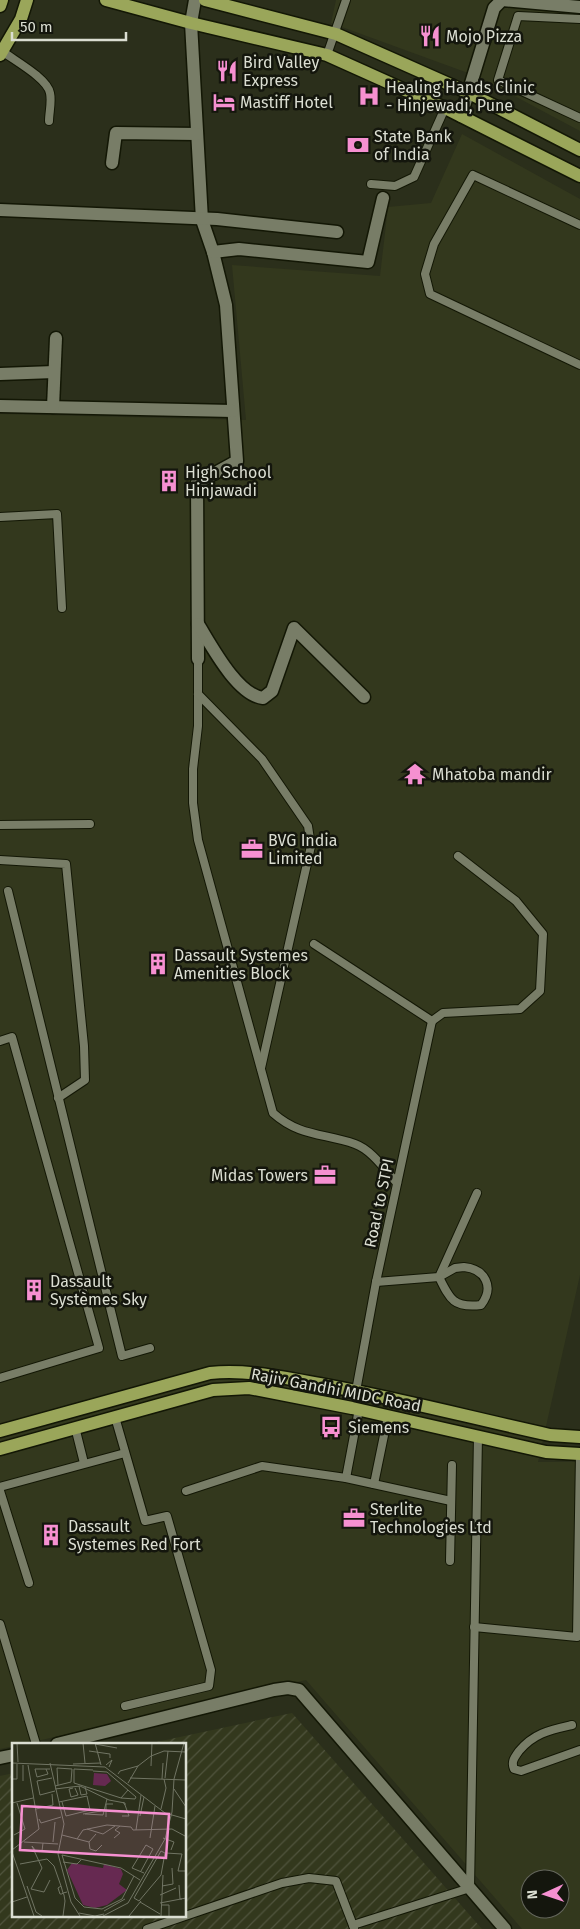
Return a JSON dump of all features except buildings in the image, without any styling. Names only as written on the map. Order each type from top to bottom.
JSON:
[{"type":"main road","points":[[0,6],[2,0]]},
{"type":"main road","points":[[1,53],[21,19],[27,0]]},
{"type":"main road","points":[[106,0],[191,23],[328,55],[445,108],[580,176]]},
{"type":"main road","points":[[205,0],[336,34],[469,93],[580,150]]},
{"type":"main road","name":"Rajiv Gandhi MIDC Road","points":[[0,1431],[210,1373],[251,1371],[356,1391],[550,1435],[580,1437]]},
{"type":"main road","name":"Rajiv Gandhi MIDC Road","points":[[0,1449],[213,1390],[249,1388],[356,1408],[546,1452],[580,1454]]},
{"type":"main road","points":[[356,1391],[356,1408]]},
{"type":"street","points":[[196,0],[191,23],[202,220],[213,252],[226,305],[237,461],[197,483],[198,659]]},
{"type":"street","points":[[460,116],[469,93],[494,8],[502,0],[580,7]]},
{"type":"street","points":[[112,164],[116,133],[197,134]]},
{"type":"street","points":[[213,252],[239,249],[368,262],[383,198]]},
{"type":"street","points":[[0,210],[202,220],[217,219],[337,232]]},
{"type":"street","points":[[53,407],[56,338]]},
{"type":"street","points":[[0,374],[54,372]]},
{"type":"street","points":[[0,406],[234,411]]},
{"type":"street","points":[[198,624],[234,678],[256,697],[264,698],[272,691],[294,628],[364,697]]},
{"type":"street","points":[[62,1743],[274,1690],[288,1688],[299,1690],[505,1929]]},
{"type":"lane","points":[[328,55],[346,0]]},
{"type":"lane","points":[[580,19],[518,16],[498,80],[580,118]]},
{"type":"lane","points":[[1,53],[44,81],[49,88],[51,96],[49,121]]},
{"type":"lane","points":[[371,184],[395,186],[414,177],[445,108]]},
{"type":"lane","points":[[580,225],[474,175],[434,244],[424,274],[430,294],[580,365]]},
{"type":"lane","points":[[0,517],[57,514],[62,608]]},
{"type":"lane","points":[[198,659],[193,803],[198,840],[273,1113],[290,1126],[311,1135],[356,1144],[368,1152],[397,1183]]},
{"type":"lane","points":[[198,694],[262,760],[308,826],[312,846],[261,1070]]},
{"type":"lane","points":[[0,825],[90,824]]},
{"type":"lane","points":[[314,944],[432,1021],[444,1013],[520,1009],[540,991],[543,934],[516,901],[458,856]]},
{"type":"lane","points":[[0,860],[66,864],[84,1046],[85,1080],[58,1098]]},
{"type":"lane","points":[[8,891],[122,1356],[150,1348]]},
{"type":"lane","name":"Road to STPI","points":[[356,1391],[376,1282],[432,1021]]},
{"type":"lane","points":[[0,1040],[12,1037],[99,1348],[0,1378]]},
{"type":"lane","points":[[439,1277],[477,1193]]},
{"type":"lane","points":[[376,1282],[439,1277],[455,1268],[475,1268],[484,1276],[488,1284],[485,1299],[481,1305],[467,1306],[457,1304],[447,1293],[439,1277]]},
{"type":"lane","points":[[346,1478],[356,1408]]},
{"type":"lane","points":[[374,1484],[388,1416]]},
{"type":"lane","points":[[115,1417],[145,1521],[167,1516],[211,1670],[209,1686],[125,1706]]},
{"type":"lane","points":[[75,1427],[84,1463]]},
{"type":"lane","points":[[186,1915],[282,1883],[309,1878],[336,1881],[353,1927],[470,1888],[478,1436]]},
{"type":"lane","points":[[0,1487],[125,1453]]},
{"type":"lane","points":[[474,1628],[577,1637],[580,1454]]},
{"type":"lane","points":[[450,1561],[452,1465]]},
{"type":"lane","points":[[186,1491],[262,1466],[346,1478],[451,1501]]},
{"type":"lane","points":[[0,1491],[29,1583]]},
{"type":"lane","points":[[0,1624],[36,1743]]},
{"type":"lane","points":[[572,1725],[552,1729],[529,1739],[513,1759],[512,1765],[514,1770],[522,1771],[580,1750]]},
{"type":"lane","points":[[146,1929],[184,1916]]},
{"type":"shaded area","points":[[336,0],[580,0],[580,131],[479,77],[331,23]]},
{"type":"shaded area","points":[[462,134],[580,199],[580,1275],[538,1462],[580,1462],[580,1929],[522,1929],[306,1680],[28,1743],[12,1743],[12,1746],[0,1749],[0,414],[246,420],[232,265],[380,276],[388,207],[431,203]]},
{"type":"shaded area","points":[[292,1713],[482,1929],[0,1929],[0,1776],[12,1773],[12,1916],[186,1916],[186,1743],[152,1743]]},
{"type":"place","name":"Mojo Pizza","points":[[430,36]]},
{"type":"place","name":"Bird Valley Express","points":[[227,71]]},
{"type":"place","name":"Healing Hands Clinic - Hinjewadi, Pune","points":[[369,96]]},
{"type":"place","name":"Mastiff Hotel","points":[[224,102]]},
{"type":"place","name":"State Bank of India","points":[[358,145]]},
{"type":"place","name":"High School Hinjawadi","points":[[169,481]]},
{"type":"place","name":"Mhatoba mandir","points":[[415,774]]},
{"type":"place","name":"BVG India Limited","points":[[252,849]]},
{"type":"place","name":"Dassault Systemes Amenities Block","points":[[158,964]]},
{"type":"place","name":"Midas Towers","points":[[325,1175]]},
{"type":"place","name":"Dassault Systèmes Sky","points":[[34,1290]]},
{"type":"place","name":"Siemens","points":[[331,1427]]},
{"type":"place","name":"Sterlite Technologies Ltd","points":[[354,1518]]},
{"type":"place","name":"Dassault Systemes Red Fort","points":[[51,1535]]}]
